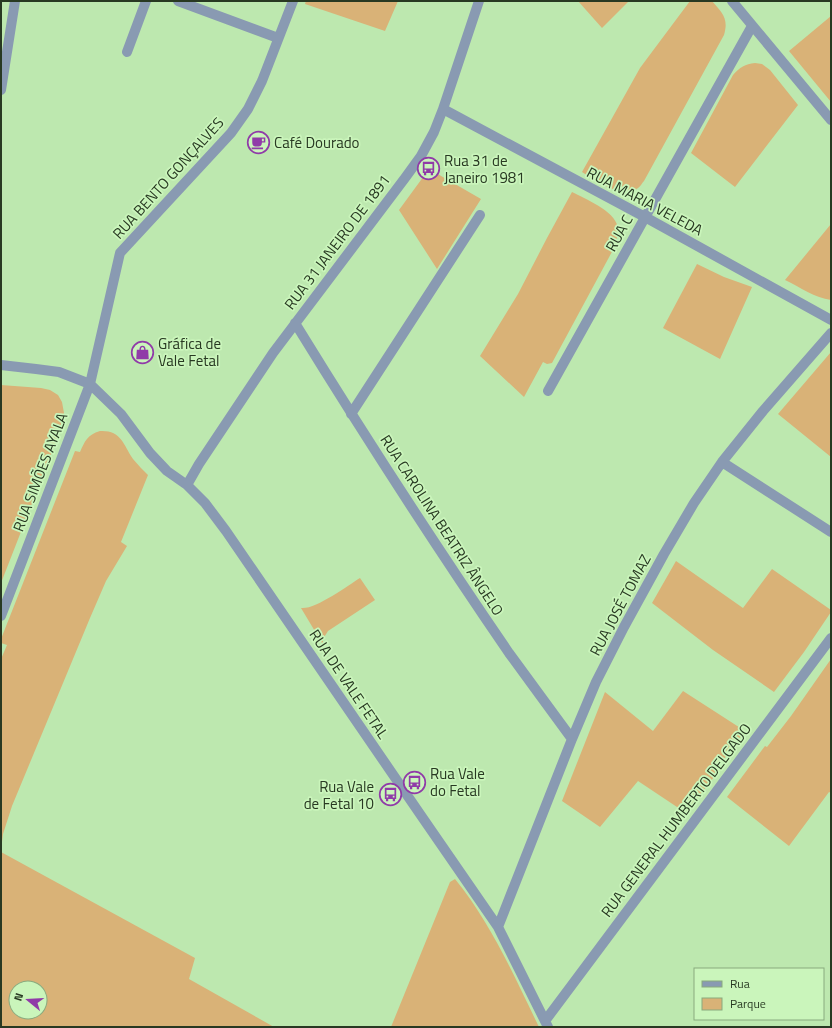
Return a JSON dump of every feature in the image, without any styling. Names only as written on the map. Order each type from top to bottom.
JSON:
[{"type":"street","points":[[1,90],[15,1]]},
{"type":"street","points":[[127,52],[146,1]]},
{"type":"street","points":[[178,1],[278,38]]},
{"type":"street","name":"RUA BENTO GONÇALVES","points":[[90,384],[120,252],[231,133],[248,109],[262,81],[293,1]]},
{"type":"street","name":"RUA 31 JANEIRO DE 1891","points":[[187,485],[199,464],[273,353],[420,156],[434,132],[443,109],[479,1]]},
{"type":"street","points":[[737,3],[752,26],[831,120]]},
{"type":"street","name":"RUA C","points":[[548,391],[752,26]]},
{"type":"street","name":"RUA MARIA VELEDA","points":[[443,109],[645,217],[831,320]]},
{"type":"street","points":[[351,414],[480,215]]},
{"type":"street","name":"RUA CAROLINA BEATRIZ ÂNGELO","points":[[295,323],[351,414],[449,564],[502,642],[572,739]]},
{"type":"street","name":"RUA JOSÉ TOMAZ","points":[[498,927],[572,739],[596,682],[624,627],[694,503],[722,462],[763,411],[831,333]]},
{"type":"street","points":[[1,365],[36,368],[59,372],[90,384]]},
{"type":"street","name":"RUA DE VALE FETAL","points":[[90,384],[121,414],[150,453],[167,471],[187,485],[205,503],[226,531],[498,927],[547,1024]]},
{"type":"street","name":"RUA SIMÕES AYALA","points":[[1,616],[90,384]]},
{"type":"street","points":[[722,462],[831,532]]},
{"type":"street","name":"RUA GENERAL HUMBERTO DELGADO","points":[[547,1024],[831,638]]},
{"type":"green space","points":[[306,1],[398,1],[385,31],[305,4]]},
{"type":"green space","points":[[578,1],[629,1],[602,28]]},
{"type":"green space","points":[[690,1],[712,1],[724,16],[726,24],[724,35],[644,181],[639,187],[632,191],[625,192],[609,188],[582,172],[640,68]]},
{"type":"green space","points":[[831,16],[831,102],[789,51]]},
{"type":"green space","points":[[755,63],[762,64],[770,70],[798,105],[735,187],[691,153],[733,75],[743,66]]},
{"type":"green space","points":[[429,169],[481,199],[437,269],[399,210]]},
{"type":"green space","points":[[572,192],[605,210],[611,215],[618,227],[617,238],[614,248],[552,363],[547,364],[543,362],[524,397],[480,356],[518,294]]},
{"type":"green space","points":[[831,224],[831,300],[813,295],[785,280]]},
{"type":"green space","points":[[697,264],[724,277],[752,287],[720,359],[663,328]]},
{"type":"green space","points":[[831,352],[831,457],[778,414]]},
{"type":"green space","points":[[1,385],[50,390],[58,395],[62,402],[64,413],[56,442],[1,583]]},
{"type":"green space","points":[[100,431],[107,431],[117,435],[124,443],[133,459],[148,475],[121,542],[127,546],[106,581],[12,806],[3,834],[1,850],[1,659],[7,645],[1,643],[1,639],[75,451],[80,452],[87,439],[92,434]]},
{"type":"green space","points":[[676,561],[743,608],[772,569],[831,610],[804,652],[774,692],[713,650],[652,603]]},
{"type":"green space","points":[[360,578],[375,600],[328,631],[323,639],[325,648],[301,608],[307,608],[322,601]]},
{"type":"green space","points":[[831,659],[831,793],[829,792],[789,846],[727,797],[765,746],[767,747],[791,716]]},
{"type":"green space","points":[[683,691],[745,731],[715,771],[717,773],[686,813],[638,781],[600,827],[562,801],[605,692],[653,731]]},
{"type":"green space","points":[[1,852],[195,958],[189,979],[274,1027],[1,1027]]},
{"type":"green space","points":[[455,879],[468,896],[491,932],[539,1027],[391,1027],[450,882]]},
{"type":"place","name":"Café Dourado","points":[[259,142]]},
{"type":"place","name":"Rua 31 de Janeiro 1981","points":[[428,169]]},
{"type":"place","name":"Gráfica de Vale Fetal","points":[[142,352]]},
{"type":"place","name":"Rua Vale do Fetal","points":[[414,782]]},
{"type":"place","name":"Rua Vale de Fetal 10","points":[[390,795]]}]
